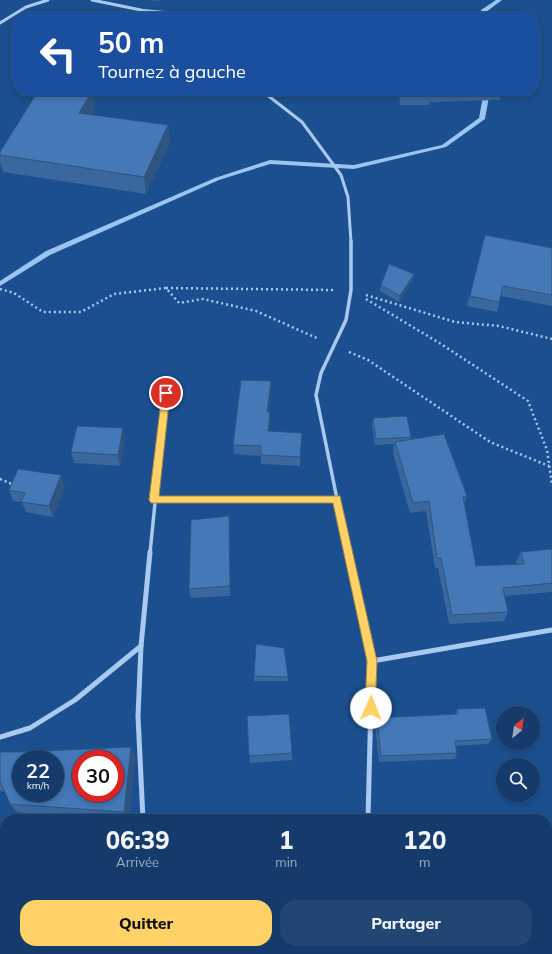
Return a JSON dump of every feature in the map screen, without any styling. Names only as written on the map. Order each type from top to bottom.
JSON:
[{"type":"street","points":[[18,12],[26,7],[48,0]]},
{"type":"street","points":[[92,0],[146,12]]},
{"type":"street","points":[[0,23],[12,16]]},
{"type":"street","points":[[268,96],[302,122],[340,175],[348,197],[351,224],[351,290],[346,320],[321,373],[316,395],[372,661],[368,814]]},
{"type":"street","points":[[143,814],[138,716],[141,646],[154,500],[166,393]]},
{"type":"street","points":[[154,500],[337,499]]},
{"type":"street","points":[[372,661],[552,630]]},
{"type":"street","points":[[0,737],[30,728],[74,700],[141,646]]},
{"type":"lane","points":[[141,10],[164,12]]},
{"type":"path","points":[[166,288],[179,303],[203,299],[256,311],[368,360],[490,442],[549,466]]},
{"type":"path","points":[[0,289],[14,293],[43,312],[81,312],[114,294],[166,288],[351,290],[455,322],[499,326],[552,339]]},
{"type":"path","points":[[351,290],[441,344],[528,401],[547,450],[552,485]]},
{"type":"path","points":[[0,479],[19,487]]},
{"type":"building","points":[[35,96],[89,96],[79,113],[168,125],[144,177],[0,155],[0,152]]},
{"type":"building","points":[[485,235],[552,248],[552,295],[503,286],[499,302],[470,296]]},
{"type":"building","points":[[389,264],[414,274],[400,296],[381,285]]},
{"type":"building","points":[[241,380],[271,381],[267,412],[270,412],[268,431],[302,433],[300,457],[261,455],[261,446],[233,445]]},
{"type":"building","points":[[407,416],[411,437],[376,439],[373,418]]},
{"type":"building","points":[[77,426],[123,428],[118,455],[71,452]]},
{"type":"building","points":[[444,434],[467,496],[463,497],[476,566],[524,564],[521,552],[552,549],[552,583],[503,588],[508,612],[452,615],[441,558],[437,558],[429,501],[413,503],[395,442]]},
{"type":"building","points":[[18,469],[61,475],[49,506],[21,502],[25,493],[9,490]]},
{"type":"building","points":[[229,516],[230,586],[189,589],[191,520]]},
{"type":"building","points":[[256,644],[284,648],[288,677],[254,676]]},
{"type":"building","points":[[485,708],[492,739],[455,741],[457,753],[381,756],[377,718],[458,714],[457,709]]},
{"type":"building","points":[[289,714],[292,753],[249,756],[247,716]]},
{"type":"building","points":[[131,747],[124,812],[10,804],[0,783],[0,752],[12,752],[12,802],[64,802],[64,750]]},
{"type":"waterway","points":[[483,12],[499,0]]},
{"type":"waterway","points":[[0,284],[48,253],[217,179],[270,162],[354,167],[444,146],[482,119],[486,96]]},
{"type":"route","points":[[166,393],[154,500],[337,499],[372,661],[371,708]]}]
